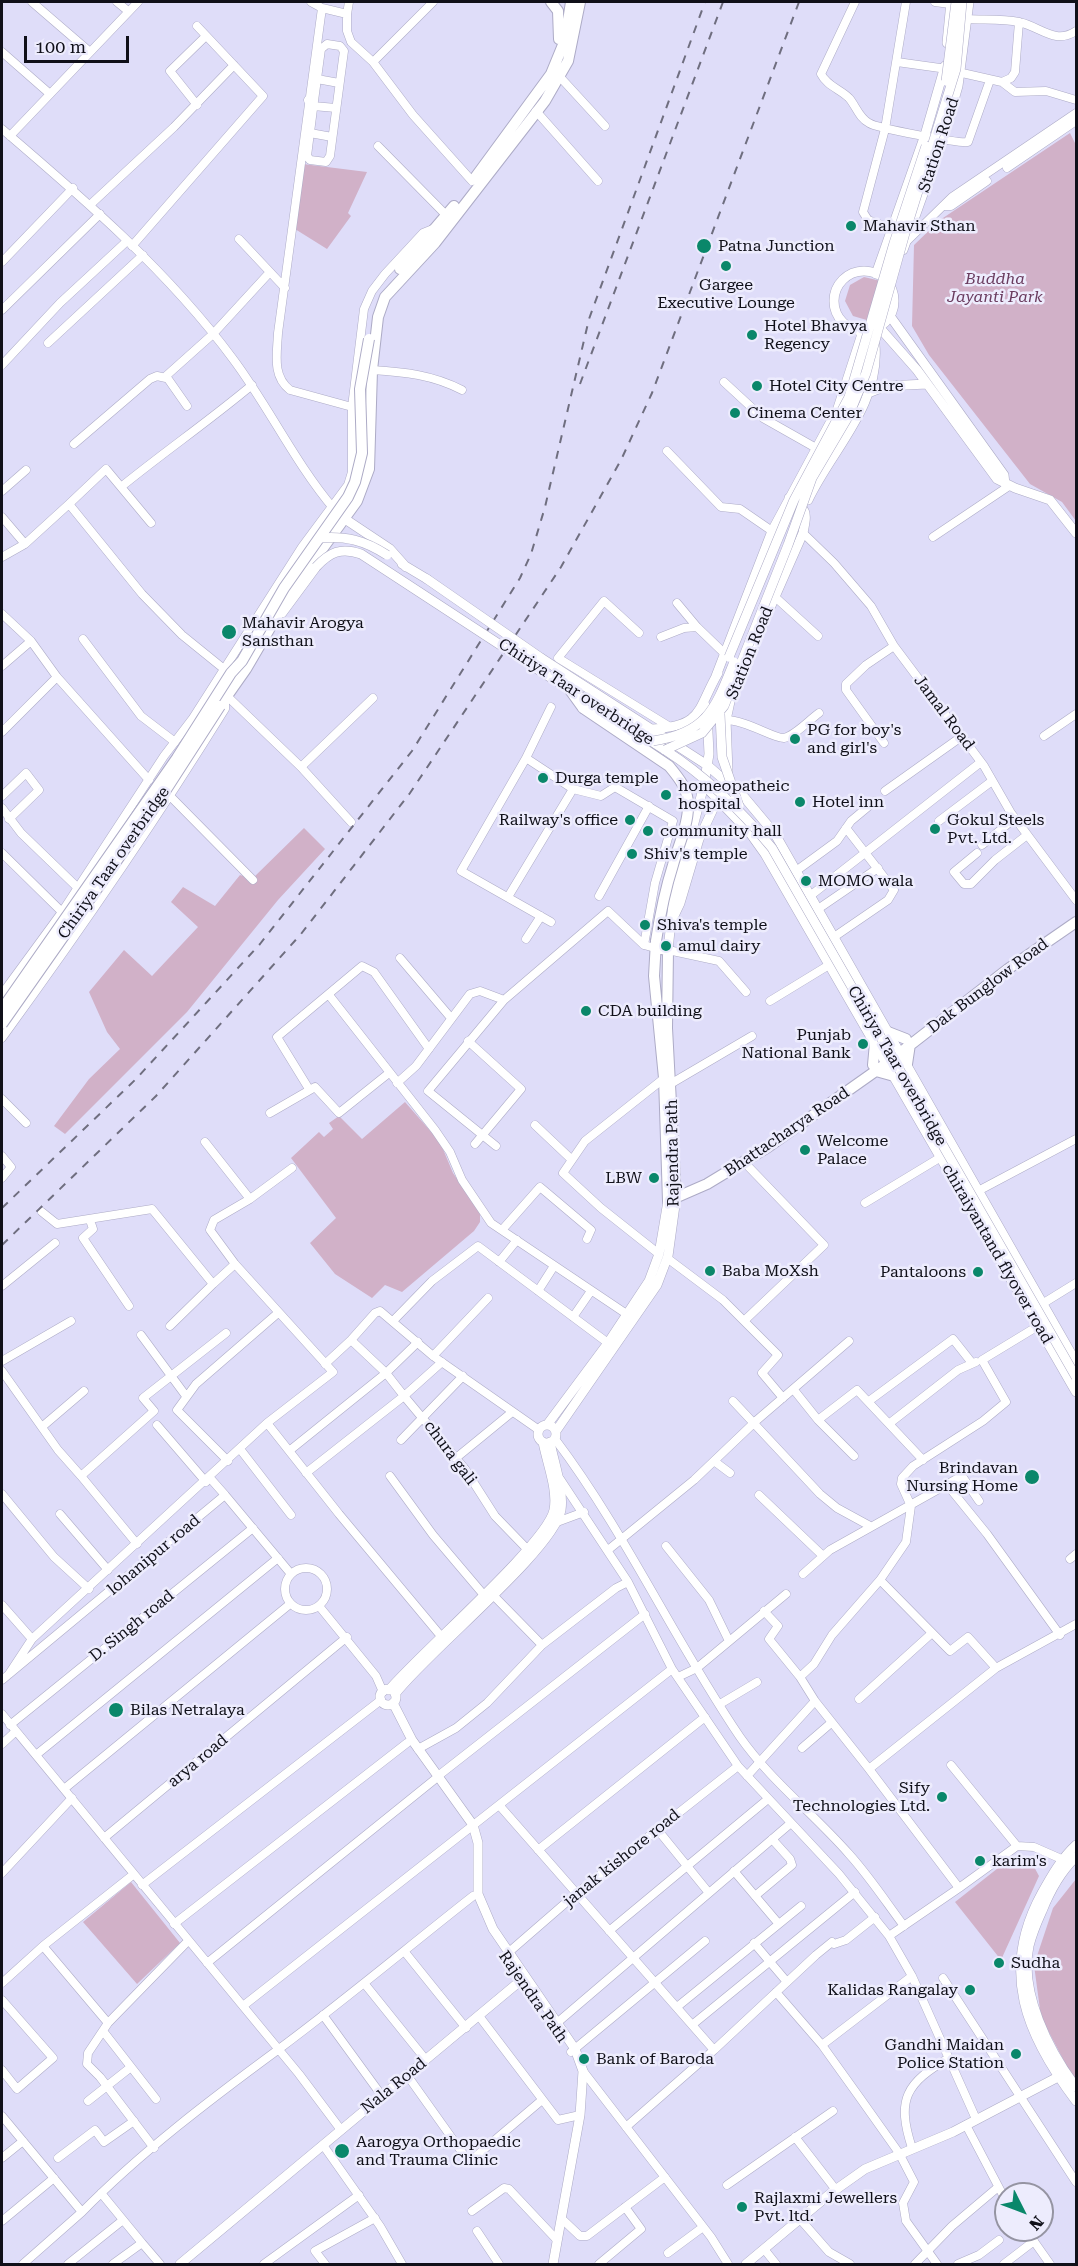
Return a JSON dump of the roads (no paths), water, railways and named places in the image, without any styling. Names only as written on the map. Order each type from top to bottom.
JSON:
[{"type":"highway","points":[[551,2],[559,16],[564,55]]},
{"type":"highway","points":[[272,624],[319,552],[357,501],[369,469],[372,370],[378,317],[385,297],[435,243],[537,111],[560,77],[571,2]]},
{"type":"highway","points":[[564,55],[580,2]]},
{"type":"highway","name":"Chiriya Taar overbridge","points":[[2,1009],[165,775],[231,673],[242,661],[284,588],[348,497],[360,467],[360,389],[376,304],[390,280],[442,221],[564,55]]},
{"type":"highway","name":"Chiriya Taar overbridge","points":[[2,1024],[160,800],[272,624]]},
{"type":"highway","points":[[570,690],[583,708],[669,766],[686,792],[689,806],[687,820],[652,945],[654,976],[666,975]]},
{"type":"highway","points":[[907,1064],[908,1042],[1004,963],[1077,914]]},
{"type":"highway","name":"Dak Bunglow Road","points":[[899,1049],[1077,921]]},
{"type":"highway","points":[[652,945],[668,950]]},
{"type":"highway","name":"Rajendra Path","points":[[668,950],[666,975],[672,1196]]},
{"type":"highway","name":"Rajendra Path","points":[[654,976],[669,1078]]},
{"type":"highway","points":[[888,1032],[908,1042]]},
{"type":"highway","points":[[875,1043],[874,1068],[894,1076]]},
{"type":"highway","name":"Bhattacharya Road","points":[[672,1196],[707,1184],[744,1162],[899,1049]]},
{"type":"highway","name":"Bhattacharya Road","points":[[672,1196],[765,1142],[874,1068]]},
{"type":"main road","points":[[876,274],[926,135],[944,69],[952,2]]},
{"type":"main road","points":[[653,729],[670,728],[693,717],[705,705],[786,518],[854,386],[894,243],[944,90],[952,2]]},
{"type":"main road","points":[[740,809],[722,757],[723,717],[812,478],[848,417],[866,373],[905,233],[956,69],[962,2]]},
{"type":"main road","name":"Station Road","points":[[886,281],[907,242],[942,141],[961,74],[969,2]]},
{"type":"main road","points":[[727,655],[772,531],[840,406],[872,329],[890,316],[894,296],[886,281],[876,274],[857,272],[848,276],[836,294],[837,314],[843,322],[853,329],[872,329],[927,384],[997,479],[1056,504],[1077,533]]},
{"type":"main road","points":[[890,316],[1004,475],[1007,485]]},
{"type":"main road","points":[[653,741],[687,732],[704,722],[713,710],[786,535],[856,421],[868,393],[876,368],[872,329]]},
{"type":"main road","points":[[868,393],[886,386],[927,384]]},
{"type":"main road","points":[[789,498],[804,508]]},
{"type":"main road","name":"Station Road","points":[[672,920],[699,839],[726,780],[729,768],[723,717],[802,533],[806,514],[804,508]]},
{"type":"main road","points":[[345,519],[376,538],[397,555],[406,567]]},
{"type":"main road","name":"Chiriya Taar overbridge","points":[[318,538],[351,538],[363,541],[406,567],[707,765],[744,797],[775,834],[1077,1362]]},
{"type":"main road","name":"Chiriya Taar overbridge","points":[[272,624],[293,601],[327,555],[336,551],[350,550],[374,561],[570,690],[653,741],[712,783],[740,809],[772,848],[1077,1377]]},
{"type":"main road","name":"Station Road","points":[[672,920],[673,902],[704,785],[707,765],[705,705]]},
{"type":"main road","points":[[665,750],[694,738],[723,717]]},
{"type":"main road","name":"chiraiyantand flyover road","points":[[704,785],[718,797],[750,833],[765,854],[1077,1392]]},
{"type":"main road","points":[[668,950],[672,920]]},
{"type":"main road","name":"Rajendra Path","points":[[548,1435],[631,1317],[663,1256],[672,1196]]},
{"type":"main road","points":[[1004,1266],[1017,1259]]},
{"type":"main road","name":"Rajendra Path","points":[[548,1435],[608,1343],[631,1317]]},
{"type":"main road","points":[[388,1697],[487,1594],[544,1530],[554,1509],[553,1473],[548,1435]]},
{"type":"main road","points":[[388,1697],[440,1635],[544,1541],[557,1522],[561,1497],[553,1473]]},
{"type":"main road","name":"Rajendra Path","points":[[388,1697],[407,1743],[436,1778]]},
{"type":"main road","name":"Rajendra Path","points":[[388,1697],[478,1843],[478,1894],[491,1930],[509,1952],[523,1979],[558,2022],[574,2052]]},
{"type":"main road","name":"Rajendra Path","points":[[470,1827],[473,1896],[491,1930],[574,2052]]},
{"type":"main road","points":[[1077,1845],[1046,1900],[1029,1947],[1029,1976],[1035,2011],[1062,2075],[1077,2101]]},
{"type":"main road","name":"Nala Road","points":[[180,2265],[523,1979]]},
{"type":"main road","points":[[553,2265],[580,2115],[583,2071],[574,2052]]},
{"type":"main road","points":[[1062,2075],[1077,2087]]},
{"type":"main road","points":[[746,2265],[800,2219],[865,2169],[899,2152],[966,2125],[1062,2075]]},
{"type":"street","points":[[32,2],[90,52]]},
{"type":"street","points":[[117,2],[128,11]]},
{"type":"street","points":[[10,136],[138,2]]},
{"type":"street","points":[[311,2],[322,8],[348,14]]},
{"type":"street","points":[[349,2],[347,31],[351,42],[373,62],[413,116],[472,181]]},
{"type":"street","points":[[373,62],[433,2]]},
{"type":"street","points":[[855,2],[821,74],[826,82],[851,100],[867,123],[885,129],[926,135],[942,141],[961,144],[968,142],[990,80]]},
{"type":"street","points":[[893,229],[868,220],[863,212],[885,129],[906,2]]},
{"type":"street","points":[[934,2],[952,2]]},
{"type":"street","points":[[322,8],[311,103],[278,333],[279,378],[290,390],[302,395],[352,407]]},
{"type":"street","points":[[967,19],[1019,22],[1053,36],[1062,37],[1077,31]]},
{"type":"street","points":[[1002,82],[1011,78],[1015,72],[1019,22]]},
{"type":"street","points":[[2,365],[60,303],[130,243],[263,96],[197,26]]},
{"type":"street","points":[[197,105],[171,71],[207,36]]},
{"type":"street","points":[[327,44],[340,46],[344,51],[328,159],[310,160],[307,156],[311,103],[321,49],[327,44]]},
{"type":"street","points":[[2,52],[50,93]]},
{"type":"street","points":[[897,62],[944,69],[1002,82],[1015,92],[1046,91],[1077,100]]},
{"type":"street","points":[[91,204],[197,105],[234,65]]},
{"type":"street","points":[[560,77],[605,126]]},
{"type":"street","points":[[317,79],[339,83]]},
{"type":"street","points":[[311,103],[336,108]]},
{"type":"street","points":[[537,111],[598,182]]},
{"type":"street","points":[[1044,139],[1077,113]]},
{"type":"street","points":[[907,242],[952,197],[1077,121]]},
{"type":"street","points":[[2,129],[91,204],[143,255],[213,334],[252,385],[332,507],[345,519]]},
{"type":"street","points":[[310,133],[332,137]]},
{"type":"street","points":[[2,994],[62,912],[224,669],[302,547],[348,484],[352,472],[352,407],[368,299],[385,274],[423,233],[442,221],[378,146]]},
{"type":"street","points":[[2,262],[73,188]]},
{"type":"street","points":[[2,310],[100,214]]},
{"type":"street","points":[[238,239],[285,288]]},
{"type":"street","points":[[48,343],[143,255]]},
{"type":"street","points":[[166,378],[213,334],[270,273]]},
{"type":"street","points":[[372,370],[428,376],[462,390]]},
{"type":"street","points":[[74,444],[150,379],[157,376],[166,378],[187,406]]},
{"type":"street","points":[[724,382],[763,417],[816,448]]},
{"type":"street","points":[[121,487],[172,446],[203,426],[252,385]]},
{"type":"street","points":[[667,451],[721,507],[740,509],[772,531]]},
{"type":"street","points":[[2,557],[25,544],[104,469],[108,470],[151,522]]},
{"type":"street","points":[[2,491],[26,470]]},
{"type":"street","points":[[933,537],[1007,485]]},
{"type":"street","points":[[69,504],[142,594],[182,635],[224,669]]},
{"type":"street","points":[[2,517],[25,544]]},
{"type":"street","name":"Jamal Road","points":[[802,533],[834,563],[872,606],[894,646],[981,762],[1015,818],[1077,900]]},
{"type":"street","points":[[774,596],[818,636]]},
{"type":"street","points":[[639,633],[604,600],[558,658],[670,728]]},
{"type":"street","points":[[677,603],[727,655]]},
{"type":"street","points":[[2,614],[32,641],[57,676],[149,780]]},
{"type":"street","points":[[661,637],[684,628],[698,627]]},
{"type":"street","points":[[83,639],[141,716],[175,742]]},
{"type":"street","points":[[2,666],[32,641]]},
{"type":"street","points":[[884,743],[846,690],[846,684],[866,665],[894,646]]},
{"type":"street","points":[[2,732],[57,676]]},
{"type":"street","points":[[301,767],[373,698]]},
{"type":"street","points":[[224,701],[301,767],[351,822]]},
{"type":"street","points":[[2,1038],[171,797],[225,709],[224,701]]},
{"type":"street","points":[[550,707],[526,758],[462,871],[551,922]]},
{"type":"street","points":[[723,717],[738,720],[776,737],[784,738],[819,713]]},
{"type":"street","points":[[1044,736],[1077,714]]},
{"type":"street","points":[[885,791],[961,736]]},
{"type":"street","points":[[526,758],[573,789],[601,796],[615,787],[693,831]]},
{"type":"street","points":[[810,896],[981,762]]},
{"type":"street","points":[[2,796],[26,773],[39,790],[9,819]]},
{"type":"street","points":[[939,821],[992,781]]},
{"type":"street","points":[[508,897],[573,789]]},
{"type":"street","points":[[138,796],[159,815]]},
{"type":"street","points":[[171,797],[253,880]]},
{"type":"street","points":[[796,871],[837,841],[846,828],[875,801]]},
{"type":"street","points":[[599,896],[649,806]]},
{"type":"street","points":[[2,808],[9,819],[78,888]]},
{"type":"street","points":[[1015,818],[954,872],[964,884],[971,884],[995,860],[1027,835]]},
{"type":"street","points":[[652,945],[656,883],[673,821]]},
{"type":"street","points":[[834,937],[893,895],[892,887],[846,828]]},
{"type":"street","points":[[2,853],[62,912]]},
{"type":"street","points":[[818,909],[878,868]]},
{"type":"street","points":[[87,875],[107,891]]},
{"type":"street","points":[[496,1146],[428,1091],[504,1000],[608,911],[652,945]]},
{"type":"street","points":[[526,939],[541,916]]},
{"type":"street","points":[[668,950],[719,961],[746,992]]},
{"type":"street","points":[[400,958],[451,1018]]},
{"type":"street","points":[[770,1001],[829,965]]},
{"type":"street","points":[[309,1089],[277,1037],[362,966],[370,968],[429,1048]]},
{"type":"street","points":[[11,982],[31,998]]},
{"type":"street","points":[[397,1083],[416,1066],[451,1018],[476,991],[504,1000]]},
{"type":"street","points":[[329,995],[450,1152],[462,1180],[491,1223],[631,1317]]},
{"type":"street","points":[[752,1036],[669,1078],[585,1141],[563,1173],[602,1208],[723,1300],[745,1320],[778,1355],[762,1374],[783,1398]]},
{"type":"street","points":[[468,1041],[521,1089],[475,1144]]},
{"type":"street","points":[[270,1113],[309,1089],[317,1088],[339,1113],[389,1073]]},
{"type":"street","points":[[2,1099],[26,1123]]},
{"type":"street","points":[[535,1125],[571,1159]]},
{"type":"street","points":[[978,1191],[1077,1139]]},
{"type":"street","points":[[205,1142],[250,1199]]},
{"type":"street","points":[[2,1156],[11,1167],[2,1178]]},
{"type":"street","points":[[865,1203],[941,1157]]},
{"type":"street","points":[[744,1162],[824,1245],[745,1320]]},
{"type":"street","points":[[9,1674],[32,1639],[208,1480],[267,1423],[333,1372],[235,1264],[210,1230],[214,1220],[250,1199],[292,1168]]},
{"type":"street","points":[[502,1230],[540,1187],[591,1230],[587,1239]]},
{"type":"street","points":[[42,1212],[57,1224],[152,1209],[213,1284]]},
{"type":"street","points":[[90,1220],[93,1228],[83,1238],[129,1306]]},
{"type":"street","points":[[499,1262],[517,1240]]},
{"type":"street","points":[[2,1286],[55,1243]]},
{"type":"street","points":[[393,1320],[432,1281],[475,1247],[481,1247],[608,1343]]},
{"type":"street","points":[[170,1326],[235,1264]]},
{"type":"street","points":[[538,1291],[554,1266]]},
{"type":"street","points":[[1042,1304],[1077,1283]]},
{"type":"street","points":[[573,1317],[591,1291]]},
{"type":"street","points":[[433,1356],[488,1298]]},
{"type":"street","points":[[325,1364],[377,1311],[393,1320],[433,1356],[512,1413],[548,1435],[623,1540],[697,1668],[741,1738],[762,1763],[850,1854],[904,1926]]},
{"type":"street","points":[[228,1461],[177,1410],[196,1384],[278,1313]]},
{"type":"street","points":[[2,1361],[71,1322]]},
{"type":"street","points":[[890,1423],[958,1370],[982,1360],[1038,1326]]},
{"type":"street","points":[[81,1476],[154,1411],[143,1398],[226,1333]]},
{"type":"street","points":[[141,1335],[186,1396]]},
{"type":"street","points":[[869,1401],[952,1339],[972,1363]]},
{"type":"street","name":"chura gali","points":[[351,1340],[386,1373],[456,1458],[495,1516],[527,1549]]},
{"type":"street","points":[[608,1550],[623,1540],[714,1461],[754,1422],[849,1341]]},
{"type":"street","points":[[289,1451],[386,1373],[418,1342]]},
{"type":"street","points":[[800,1677],[814,1664],[832,1635],[880,1580],[906,1542],[911,1506],[901,1484],[902,1478],[923,1460],[983,1421],[1006,1402],[982,1360]]},
{"type":"street","points":[[306,1473],[404,1396],[442,1362]]},
{"type":"street","points":[[2,1371],[58,1450],[137,1544]]},
{"type":"street","points":[[401,1440],[463,1376]]},
{"type":"street","points":[[794,1390],[818,1420],[854,1456]]},
{"type":"street","points":[[818,1420],[854,1390],[858,1391],[923,1460]]},
{"type":"street","points":[[43,1426],[84,1391]]},
{"type":"street","points":[[733,1401],[820,1494],[837,1508],[870,1527]]},
{"type":"street","points":[[456,1458],[512,1413]]},
{"type":"street","points":[[267,1423],[440,1635]]},
{"type":"street","points":[[157,1425],[225,1495],[291,1574]]},
{"type":"street","points":[[240,1449],[291,1515]]},
{"type":"street","points":[[714,1461],[730,1473]]},
{"type":"street","points":[[553,1473],[584,1512],[608,1550],[628,1582],[672,1669],[738,1766],[855,1892],[889,1936],[912,1976],[976,2119]]},
{"type":"street","points":[[390,1476],[433,1535],[487,1594],[542,1645]]},
{"type":"street","points":[[803,1574],[822,1555],[948,1486],[962,1476],[979,1501]]},
{"type":"street","points":[[948,1486],[987,1534],[1060,1635]]},
{"type":"street","points":[[2,1494],[54,1557],[89,1589]]},
{"type":"street","name":"lohanipur road","points":[[2,1680],[225,1495]]},
{"type":"street","points":[[759,1495],[822,1555]]},
{"type":"street","points":[[557,1522],[584,1512]]},
{"type":"street","points":[[60,1514],[108,1570]]},
{"type":"street","name":"D. Singh road","points":[[2,1744],[13,1728],[253,1528]]},
{"type":"street","points":[[666,1545],[708,1600],[729,1641]]},
{"type":"street","points":[[36,1755],[278,1558]]},
{"type":"street","points":[[304,1568],[312,1569],[323,1577],[327,1591],[318,1606],[302,1610],[290,1604],[285,1592],[291,1574],[304,1568]]},
{"type":"street","points":[[880,1580],[950,1652],[968,1637],[996,1668]]},
{"type":"street","points":[[418,1749],[456,1728],[480,1709],[542,1645],[616,1588],[628,1582]]},
{"type":"street","points":[[678,1677],[697,1668],[786,1594]]},
{"type":"street","points":[[64,1789],[290,1604]]},
{"type":"street","points":[[2,1605],[32,1639]]},
{"type":"street","points":[[142,1885],[388,1697],[376,1676],[347,1637],[318,1606]]},
{"type":"street","points":[[764,1611],[778,1626],[769,1639],[959,1888]]},
{"type":"street","points":[[207,1963],[436,1778],[645,1614]]},
{"type":"street","points":[[869,1769],[996,1668],[1077,1624]]},
{"type":"street","points":[[859,1699],[932,1633]]},
{"type":"street","name":"arya road","points":[[104,1838],[347,1637]]},
{"type":"street","points":[[243,2006],[672,1669]]},
{"type":"street","points":[[720,1704],[757,1682]]},
{"type":"street","points":[[747,1776],[762,1763],[815,1701]]},
{"type":"street","points":[[2,1714],[279,2049],[341,2130]]},
{"type":"street","points":[[538,1850],[705,1717]]},
{"type":"street","points":[[802,1748],[831,1723]]},
{"type":"street","points":[[174,1924],[407,1743]]},
{"type":"street","points":[[951,1765],[1017,1846]]},
{"type":"street","name":"janak kishore road","points":[[509,1952],[577,1893],[738,1766]]},
{"type":"street","points":[[2,1873],[72,1798]]},
{"type":"street","points":[[609,1931],[768,1799]]},
{"type":"street","points":[[499,1805],[714,2050]]},
{"type":"street","points":[[558,2022],[790,1823]]},
{"type":"street","points":[[657,1829],[708,1893]]},
{"type":"street","points":[[755,1896],[792,1865],[790,1859],[772,1839]]},
{"type":"street","points":[[889,1936],[1017,1846],[1034,1847],[1069,1860]]},
{"type":"street","points":[[734,1871],[778,1923]]},
{"type":"street","points":[[2,1983],[43,1946],[134,1874]]},
{"type":"street","points":[[692,2025],[855,1892]]},
{"type":"street","points":[[23,2265],[101,2193],[220,2093],[473,1896]]},
{"type":"street","points":[[677,2007],[801,1906]]},
{"type":"street","points":[[626,2127],[832,1942],[834,1944],[846,1940],[875,1917]]},
{"type":"street","points":[[154,2148],[107,2085],[87,2064],[88,2053],[105,2027],[188,1941]]},
{"type":"street","points":[[574,2052],[705,1941]]},
{"type":"street","points":[[754,1943],[787,1982]]},
{"type":"street","points":[[43,1946],[156,2099]]},
{"type":"street","points":[[404,1951],[466,2028]]},
{"type":"street","points":[[822,2045],[912,1976]]},
{"type":"street","points":[[943,1978],[1077,2182]]},
{"type":"street","points":[[364,1983],[426,2060]]},
{"type":"street","points":[[776,1992],[822,2045],[899,2152],[914,2182],[903,2203],[906,2221],[937,2265]]},
{"type":"street","points":[[2,2000],[53,2058],[17,2089],[2,2070]]},
{"type":"street","points":[[323,2015],[382,2096]]},
{"type":"street","points":[[479,2016],[558,2120],[580,2115]]},
{"type":"street","points":[[912,2148],[904,2119],[907,2094],[923,2074],[949,2058]]},
{"type":"street","points":[[88,2101],[131,2067]]},
{"type":"street","points":[[583,2071],[703,2227],[728,2265]]},
{"type":"street","points":[[407,2075],[469,2162],[542,2100]]},
{"type":"street","points":[[727,2185],[833,2111]]},
{"type":"street","points":[[2,2116],[82,2212]]},
{"type":"street","points":[[58,2158],[95,2130],[104,2142],[134,2121]]},
{"type":"street","points":[[966,2125],[994,2182]]},
{"type":"street","points":[[795,2137],[836,2190]]},
{"type":"street","points":[[2,2158],[23,2141]]},
{"type":"street","points":[[323,2145],[360,2195],[402,2265]]},
{"type":"street","points":[[562,2219],[584,2237],[665,2177]]},
{"type":"street","points":[[2,2221],[54,2178]]},
{"type":"street","points":[[472,2211],[504,2188],[509,2188],[557,2240]]},
{"type":"street","points":[[915,2265],[994,2191]]},
{"type":"street","points":[[101,2193],[160,2265]]},
{"type":"street","points":[[264,2265],[360,2195]]},
{"type":"street","points":[[599,2265],[641,2229],[625,2207]]},
{"type":"street","points":[[325,2265],[315,2251],[375,2218]]},
{"type":"street","points":[[800,2219],[829,2252],[850,2265]]},
{"type":"street","points":[[68,2264],[123,2220]]},
{"type":"street","points":[[668,2253],[703,2227]]},
{"type":"street","points":[[477,2231],[499,2265]]},
{"type":"street","points":[[958,2265],[979,2255],[996,2242]]},
{"type":"street","points":[[1004,2265],[1033,2242]]},
{"type":"street","points":[[1035,2242],[1050,2265]]},
{"type":"street","points":[[114,2265],[142,2243]]},
{"type":"street","points":[[764,2249],[776,2265]]},
{"type":"railway","points":[[2,1208],[136,1079],[260,944],[412,751],[520,578],[531,554],[545,507],[589,319],[705,2]]},
{"type":"railway","points":[[580,384],[723,2]]},
{"type":"railway","points":[[2,1245],[156,1096],[301,934],[410,793],[561,567],[621,460],[652,393],[799,2]]},
{"type":"place","name":"Mahavir Sthan","points":[[851,226]]},
{"type":"place","name":"Patna Junction","points":[[704,246]]},
{"type":"place","name":"Gargee Executive Lounge","points":[[726,266]]},
{"type":"place","name":"Hotel Bhavya Regency","points":[[752,335]]},
{"type":"place","name":"Hotel City Centre","points":[[757,386]]},
{"type":"place","name":"Cinema Center","points":[[735,413]]},
{"type":"place","name":"Mahavir Arogya Sansthan","points":[[229,632]]},
{"type":"place","name":"PG for boy's and girl's","points":[[795,739]]},
{"type":"place","name":"Durga temple","points":[[543,778]]},
{"type":"place","name":"homeopatheic hospital","points":[[666,795]]},
{"type":"place","name":"Hotel inn","points":[[800,802]]},
{"type":"place","name":"Railway's office","points":[[630,820]]},
{"type":"place","name":"Gokul Steels Pvt. Ltd.","points":[[935,829]]},
{"type":"place","name":"community hall","points":[[648,831]]},
{"type":"place","name":"Shiv's temple","points":[[632,854]]},
{"type":"place","name":"MOMO wala","points":[[806,881]]},
{"type":"place","name":"Shiva's temple","points":[[645,925]]},
{"type":"place","name":"amul dairy","points":[[666,946]]},
{"type":"place","name":"CDA building","points":[[586,1011]]},
{"type":"place","name":"Punjab National Bank","points":[[863,1044]]},
{"type":"place","name":"Welcome Palace","points":[[805,1150]]},
{"type":"place","name":"LBW","points":[[654,1178]]},
{"type":"place","name":"Baba MoXsh","points":[[710,1271]]},
{"type":"place","name":"Pantaloons","points":[[978,1272]]},
{"type":"place","name":"Brindavan Nursing Home","points":[[1032,1477]]},
{"type":"place","name":"Bilas Netralaya","points":[[116,1710]]},
{"type":"place","name":"Sify Technologies Ltd.","points":[[942,1797]]},
{"type":"place","name":"karim's","points":[[980,1861]]},
{"type":"place","name":"Sudha","points":[[999,1963]]},
{"type":"place","name":"Kalidas Rangalay","points":[[970,1990]]},
{"type":"place","name":"Gandhi Maidan Police Station","points":[[1016,2054]]},
{"type":"place","name":"Bank of Baroda","points":[[584,2059]]},
{"type":"place","name":"Aarogya Orthopaedic and Trauma Clinic","points":[[342,2151]]},
{"type":"place","name":"Rajlaxmi Jewellers Pvt. ltd.","points":[[742,2207]]},
{"type":"park label","name":"Buddha Jayanti Park","points":[[995,288]]}]
